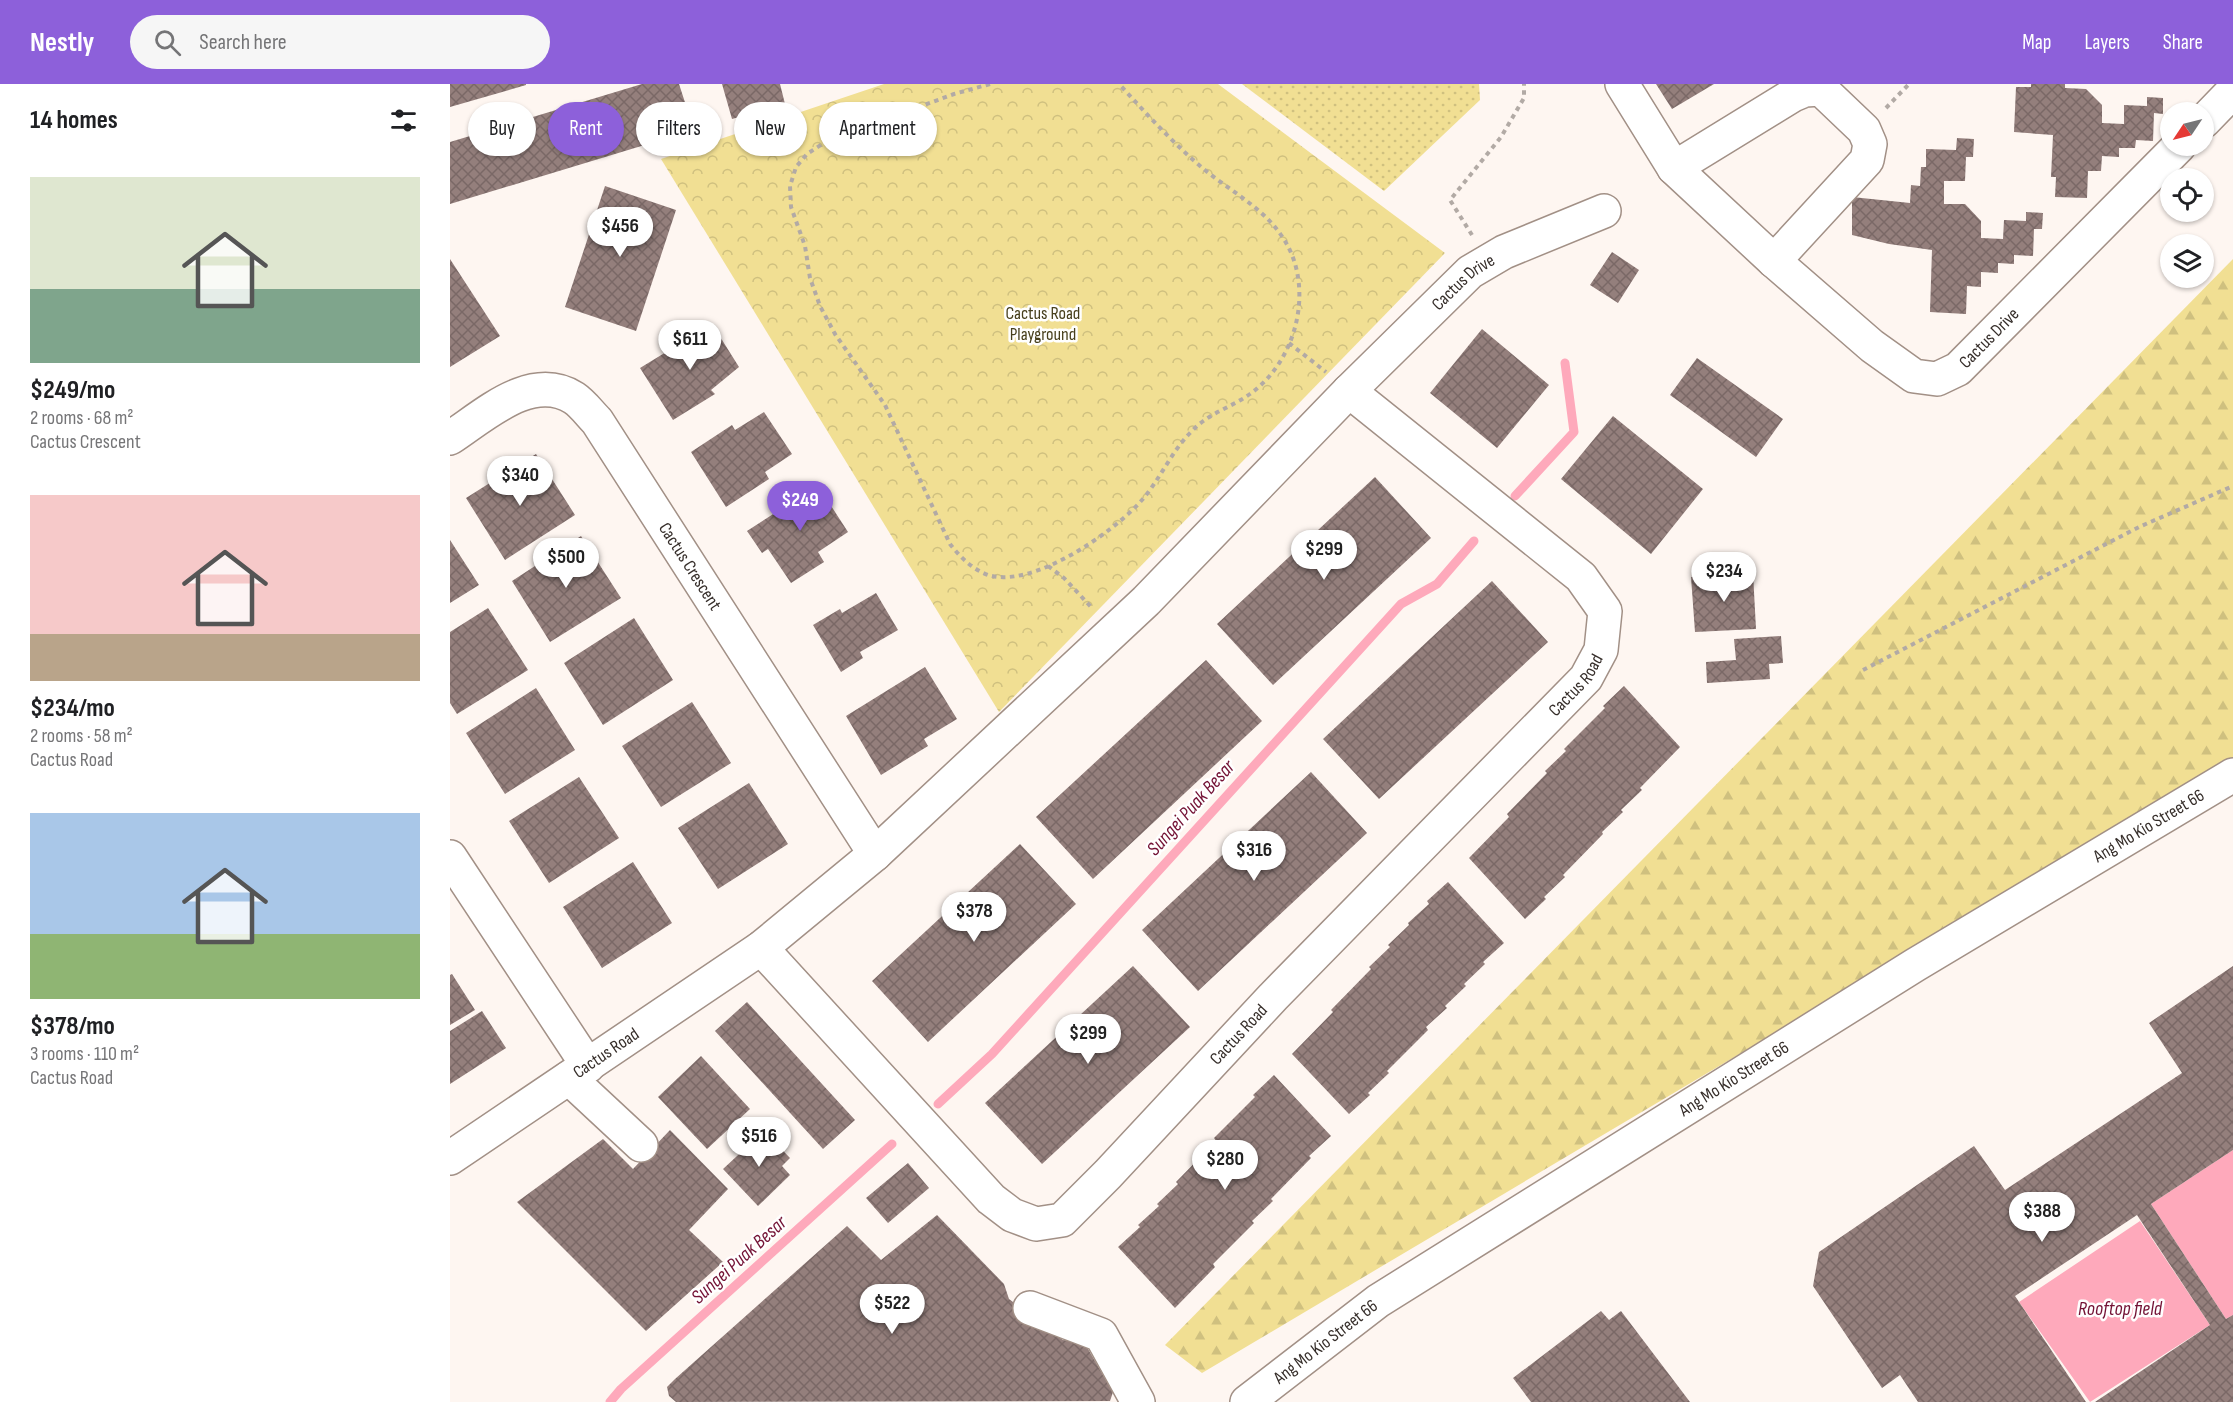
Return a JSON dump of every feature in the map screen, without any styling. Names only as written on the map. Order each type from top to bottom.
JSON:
[{"type":"street","points":[[1622,84],[1674,168],[1793,94],[1805,90],[1821,89],[1864,130],[1870,144],[1867,160],[1774,261]]},
{"type":"street","points":[[2214,111],[2233,91]]},
{"type":"street","name":"Cactus Drive","points":[[1674,168],[1774,261],[1872,346],[1914,376],[1937,379],[1958,369],[2169,156]]},
{"type":"street","name":"Cactus Drive","points":[[1349,391],[1470,272],[1540,236],[1604,211]]},
{"type":"street","name":"Cactus Crescent","points":[[450,438],[513,397],[537,390],[551,390],[575,399],[597,421],[875,854]]},
{"type":"street","name":"Cactus Road","points":[[450,1158],[761,948],[875,854],[1146,601],[1349,391],[1581,577],[1605,611],[1601,650],[1586,678],[1273,997],[1062,1220],[1036,1224],[1012,1215],[991,1199],[761,948]]},
{"type":"street","name":"Ang Mo Kio Street 66","points":[[1247,1402],[1378,1301],[1915,965],[2233,775]]},
{"type":"street","points":[[450,857],[578,1072],[641,1145]]},
{"type":"street","points":[[1030,1308],[1101,1335],[1138,1402]]},
{"type":"path","points":[[990,84],[954,94],[827,141],[807,154],[796,168],[790,186],[791,207],[805,246],[810,278],[820,306],[835,334],[863,370],[885,405],[950,544],[960,558],[977,570],[991,576],[1013,576],[1048,566],[1100,538],[1128,514],[1149,491],[1192,429],[1251,393],[1274,371],[1289,343],[1299,314],[1299,285],[1292,256],[1280,233],[1260,210],[1202,168],[1166,136],[1119,84]]},
{"type":"path","points":[[1488,261],[1450,200],[1502,137],[1524,99],[1524,84]]},
{"type":"path","points":[[1289,343],[1349,391]]},
{"type":"path","points":[[1863,670],[2139,527],[2233,486]]},
{"type":"path","points":[[1048,566],[1085,599],[1112,632]]},
{"type":"green space","name":"Cactus Road Playground","points":[[884,84],[1218,84],[1445,253],[999,712],[661,159],[670,156],[722,156],[722,138],[734,134],[734,156],[807,156],[807,110],[819,106],[819,156],[937,156],[937,102],[830,102]]},
{"type":"green space","points":[[1242,84],[1479,84],[1480,100],[1384,191]]},
{"type":"green space","points":[[2233,259],[2233,761],[1202,1373],[1165,1345],[2204,288],[2214,288],[2214,278]]},
{"type":"water","name":"Rooftop field","points":[[2233,1150],[2233,1315],[2226,1319],[2151,1204]]},
{"type":"water","name":"Rooftop field","points":[[2140,1221],[2210,1325],[2090,1402],[2019,1302]]},
{"type":"building","points":[[450,84],[526,84],[526,85],[450,107]]},
{"type":"building","points":[[642,84],[679,84],[685,102],[636,102],[636,148],[624,151],[624,102],[582,102]]},
{"type":"building","points":[[722,84],[780,84],[784,102],[734,102],[734,118],[732,119]]},
{"type":"building","points":[[1656,84],[1714,84],[1672,109]]},
{"type":"building","points":[[2031,84],[2065,84],[2065,88],[2086,89],[2102,105],[2102,123],[2124,124],[2124,105],[2147,106],[2147,97],[2163,98],[2163,102],[2160,102],[2160,114],[2154,113],[2153,141],[2136,140],[2135,148],[2119,148],[2119,157],[2102,156],[2101,171],[2088,171],[2087,198],[2055,197],[2056,177],[2051,177],[2053,135],[2014,132],[2016,87],[2031,87]]},
{"type":"building","points":[[548,112],[548,156],[608,156],[450,204],[450,142],[468,137],[468,156],[536,156],[536,116]]},
{"type":"building","points":[[1957,138],[1974,139],[1973,157],[1966,157],[1965,181],[1944,181],[1944,204],[1965,204],[1981,221],[1981,238],[2003,239],[2004,220],[2026,221],[2026,212],[2043,213],[2042,229],[2034,229],[2033,256],[2014,255],[2014,264],[1998,263],[1998,273],[1981,272],[1981,287],[1967,286],[1966,314],[1930,312],[1932,250],[1889,244],[1852,235],[1852,197],[1910,203],[1911,185],[1920,186],[1921,167],[1926,167],[1926,149],[1956,150]]},
{"type":"building","points":[[605,186],[676,210],[636,331],[565,307]]},
{"type":"building","points":[[1612,252],[1639,270],[1618,303],[1590,285]]},
{"type":"building","points":[[450,259],[500,336],[450,367]]},
{"type":"building","points":[[712,324],[739,367],[711,390],[715,394],[673,420],[640,368]]},
{"type":"building","points":[[1482,329],[1549,385],[1497,448],[1430,393]]},
{"type":"building","points":[[1697,358],[1783,419],[1756,457],[1670,395]]},
{"type":"building","points":[[764,412],[792,454],[765,472],[769,479],[726,507],[691,452],[732,425],[735,430]]},
{"type":"building","points":[[1613,416],[1703,489],[1651,554],[1561,479]]},
{"type":"building","points":[[536,454],[575,515],[505,560],[466,498]]},
{"type":"building","points":[[1375,477],[1431,538],[1273,685],[1217,624]]},
{"type":"building","points":[[815,481],[848,532],[818,552],[824,562],[791,583],[768,549],[762,553],[747,531],[795,500],[792,495]]},
{"type":"building","points":[[581,536],[621,598],[550,642],[512,581]]},
{"type":"building","points":[[450,540],[479,585],[450,603]]},
{"type":"building","points":[[1753,573],[1756,629],[1695,632],[1691,577]]},
{"type":"building","points":[[1492,581],[1548,642],[1379,799],[1323,739]]},
{"type":"building","points":[[876,593],[898,630],[860,652],[863,658],[841,672],[813,625],[840,609],[842,613]]},
{"type":"building","points":[[488,608],[528,670],[457,714],[450,703],[450,632]]},
{"type":"building","points":[[634,618],[673,680],[603,725],[564,663]]},
{"type":"building","points":[[1781,636],[1783,663],[1769,664],[1770,679],[1707,683],[1706,662],[1736,660],[1734,639]]},
{"type":"building","points":[[1206,660],[1262,721],[1093,879],[1036,817]]},
{"type":"building","points":[[925,667],[957,719],[924,739],[928,746],[881,775],[846,716]]},
{"type":"building","points":[[1624,686],[1680,747],[1640,788],[1642,790],[1621,810],[1623,812],[1563,875],[1565,877],[1544,897],[1546,899],[1525,919],[1469,858],[1509,817],[1507,814],[1547,773],[1545,771],[1566,751],[1564,749]]},
{"type":"building","points":[[536,688],[575,750],[505,794],[466,733]]},
{"type":"building","points":[[692,702],[731,763],[661,807],[622,746]]},
{"type":"building","points":[[1311,772],[1367,833],[1198,991],[1142,930]]},
{"type":"building","points":[[579,777],[619,838],[549,883],[509,821]]},
{"type":"building","points":[[749,783],[788,844],[718,889],[678,828]]},
{"type":"building","points":[[1020,844],[1076,904],[928,1042],[872,981]]},
{"type":"building","points":[[633,862],[672,923],[602,968],[563,907]]},
{"type":"building","points":[[1448,882],[1504,943],[1483,962],[1485,964],[1464,984],[1466,986],[1445,1006],[1447,1008],[1426,1027],[1428,1030],[1368,1093],[1370,1095],[1349,1114],[1292,1054],[1333,1012],[1331,1010],[1371,969],[1369,967],[1390,947],[1388,945],[1409,925],[1408,923],[1429,904],[1427,901]]},
{"type":"building","points":[[1133,966],[1190,1027],[1042,1164],[985,1103]]},
{"type":"building","points":[[2233,966],[2233,1150],[2151,1204],[2226,1319],[2233,1315],[2233,1402],[2095,1402],[2210,1325],[2137,1215],[2015,1296],[2086,1402],[1918,1402],[1900,1375],[1882,1388],[1813,1286],[1819,1252],[1974,1146],[2005,1190],[2182,1073],[2149,1023]]},
{"type":"building","points":[[452,974],[475,1010],[450,1025],[450,975]]},
{"type":"building","points":[[747,1002],[855,1120],[823,1149],[715,1031]]},
{"type":"building","points":[[482,1011],[506,1048],[450,1084],[450,1031]]},
{"type":"building","points":[[701,1056],[750,1109],[707,1149],[658,1097]]},
{"type":"building","points":[[1274,1075],[1331,1136],[1309,1156],[1311,1158],[1252,1221],[1254,1223],[1213,1264],[1215,1267],[1175,1308],[1118,1247],[1140,1227],[1138,1225],[1178,1184],[1176,1182],[1216,1141],[1214,1138]]},
{"type":"building","points":[[670,1130],[728,1189],[689,1230],[723,1262],[646,1331],[517,1202],[603,1139],[633,1169]]},
{"type":"building","points":[[764,1131],[790,1158],[782,1166],[790,1175],[758,1206],[723,1169]]},
{"type":"building","points":[[908,1163],[929,1188],[888,1223],[866,1198]]},
{"type":"building","points":[[937,1215],[1004,1284],[1009,1299],[1063,1340],[1084,1342],[1113,1392],[1110,1401],[676,1402],[669,1396],[667,1387],[675,1379],[847,1226],[881,1260]]},
{"type":"building","points":[[1601,1311],[1609,1320],[1621,1311],[1690,1402],[1531,1402],[1513,1378]]},
{"type":"waterway","name":"Sungei Puak Besar","points":[[1515,496],[1574,432],[1565,363]]},
{"type":"waterway","name":"Sungei Puak Besar","points":[[938,1104],[992,1054],[1401,604],[1437,584],[1474,541]]},
{"type":"waterway","name":"Sungei Puak Besar","points":[[610,1402],[621,1389],[892,1144]]}]
